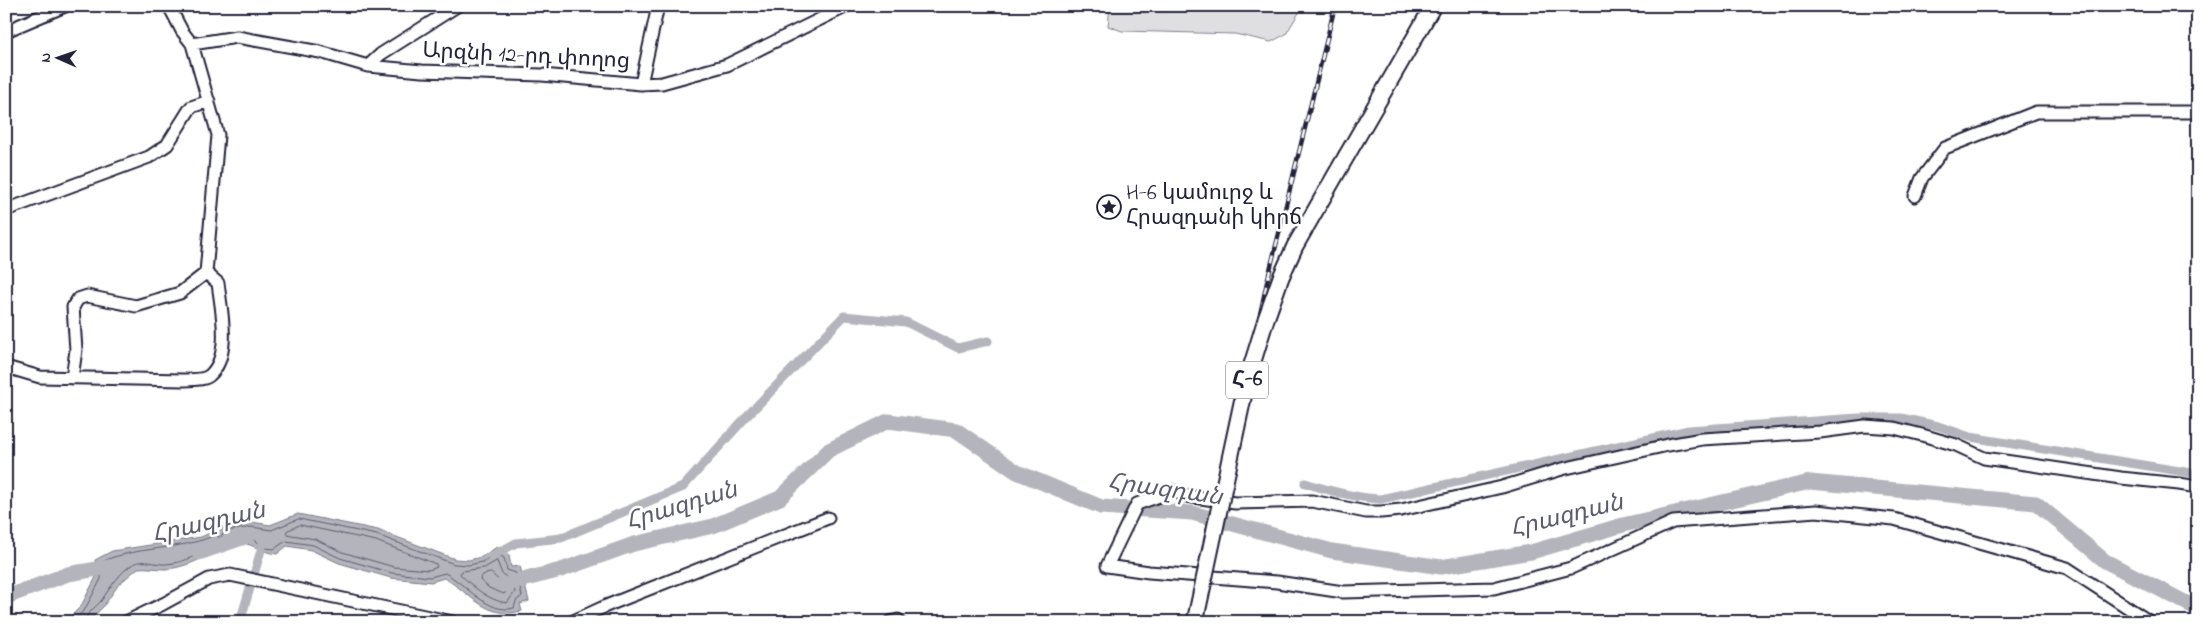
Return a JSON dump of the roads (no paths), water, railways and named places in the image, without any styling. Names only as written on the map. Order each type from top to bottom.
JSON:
[{"type":"main road","name":"Հ-6","points":[[1195,622],[1246,384],[1281,277],[1295,246],[1433,6]]},
{"type":"street","points":[[6,31],[65,6]]},
{"type":"street","points":[[72,378],[76,350],[73,307],[78,299],[87,296],[136,306],[180,293],[206,272],[218,135],[192,44],[182,31],[169,6]]},
{"type":"street","points":[[368,66],[381,54],[457,6]]},
{"type":"street","points":[[641,84],[658,6]]},
{"type":"street","name":"Արզնի 12-րդ փողոց","points":[[192,44],[236,37],[320,52],[368,66],[422,71],[542,75],[641,84],[662,83],[726,65],[846,6]]},
{"type":"street","points":[[6,210],[149,158],[167,145],[191,107],[209,101]]},
{"type":"street","points":[[1914,196],[1922,178],[1945,148],[2036,112],[2198,112]]},
{"type":"street","points":[[6,367],[40,377],[183,380],[201,379],[209,376],[218,364],[224,339],[218,283],[206,272]]},
{"type":"street","points":[[2150,622],[2067,568],[1894,519],[1816,511],[1673,522],[1571,568],[1494,588],[1343,592],[1277,582],[1107,566],[1137,504],[1172,491],[1187,496],[1234,503],[1312,501],[1366,512],[1381,512],[1401,510],[1502,487],[1562,469],[1668,445],[1702,439],[1820,432],[1865,426],[1894,428],[1956,445],[1984,458],[2113,477],[2198,487]]},
{"type":"street","points":[[571,622],[614,602],[828,518]]},
{"type":"street","points":[[126,622],[209,579],[230,575],[453,622]]},
{"type":"street","points":[[890,622],[898,620],[900,622]]},
{"type":"water","points":[[298,514],[378,530],[455,559],[469,560],[481,557],[497,547],[509,555],[511,567],[520,566],[529,601],[520,604],[522,611],[499,612],[480,604],[444,578],[431,582],[391,578],[339,563],[311,550],[287,546],[277,554],[240,542],[233,542],[222,544],[209,555],[192,563],[170,569],[138,568],[119,584],[103,607],[88,622],[65,622],[81,606],[96,577],[95,560],[112,551],[201,537],[225,526],[252,522],[270,525]]},
{"type":"waterway","points":[[492,556],[516,543],[561,538],[683,487],[746,417],[844,316],[906,322],[958,348],[988,341]]},
{"type":"waterway","points":[[1305,483],[1343,494],[1381,499],[1689,430],[1858,418],[1901,418],[1938,426],[1970,437],[2198,474]]},
{"type":"waterway","name":"Հրազդան","points":[[503,585],[561,570],[634,544],[713,526],[780,498],[829,450],[888,421],[956,430],[1017,472],[1101,507],[1192,513],[1332,551],[1441,567],[1531,552],[1623,525],[1810,482],[2036,503],[2105,561],[2198,609]]},
{"type":"waterway","name":"Հրազդան","points":[[199,553],[248,536]]},
{"type":"waterway","points":[[240,622],[264,540]]},
{"type":"waterway","name":"Հրազդան","points":[[6,597],[68,574],[115,566]]},
{"type":"railway","points":[[1194,622],[1267,282],[1335,6]]},
{"type":"place","name":"H-6 կամուրջ և Հրազդանի կիրճ","points":[[1109,207]]}]
